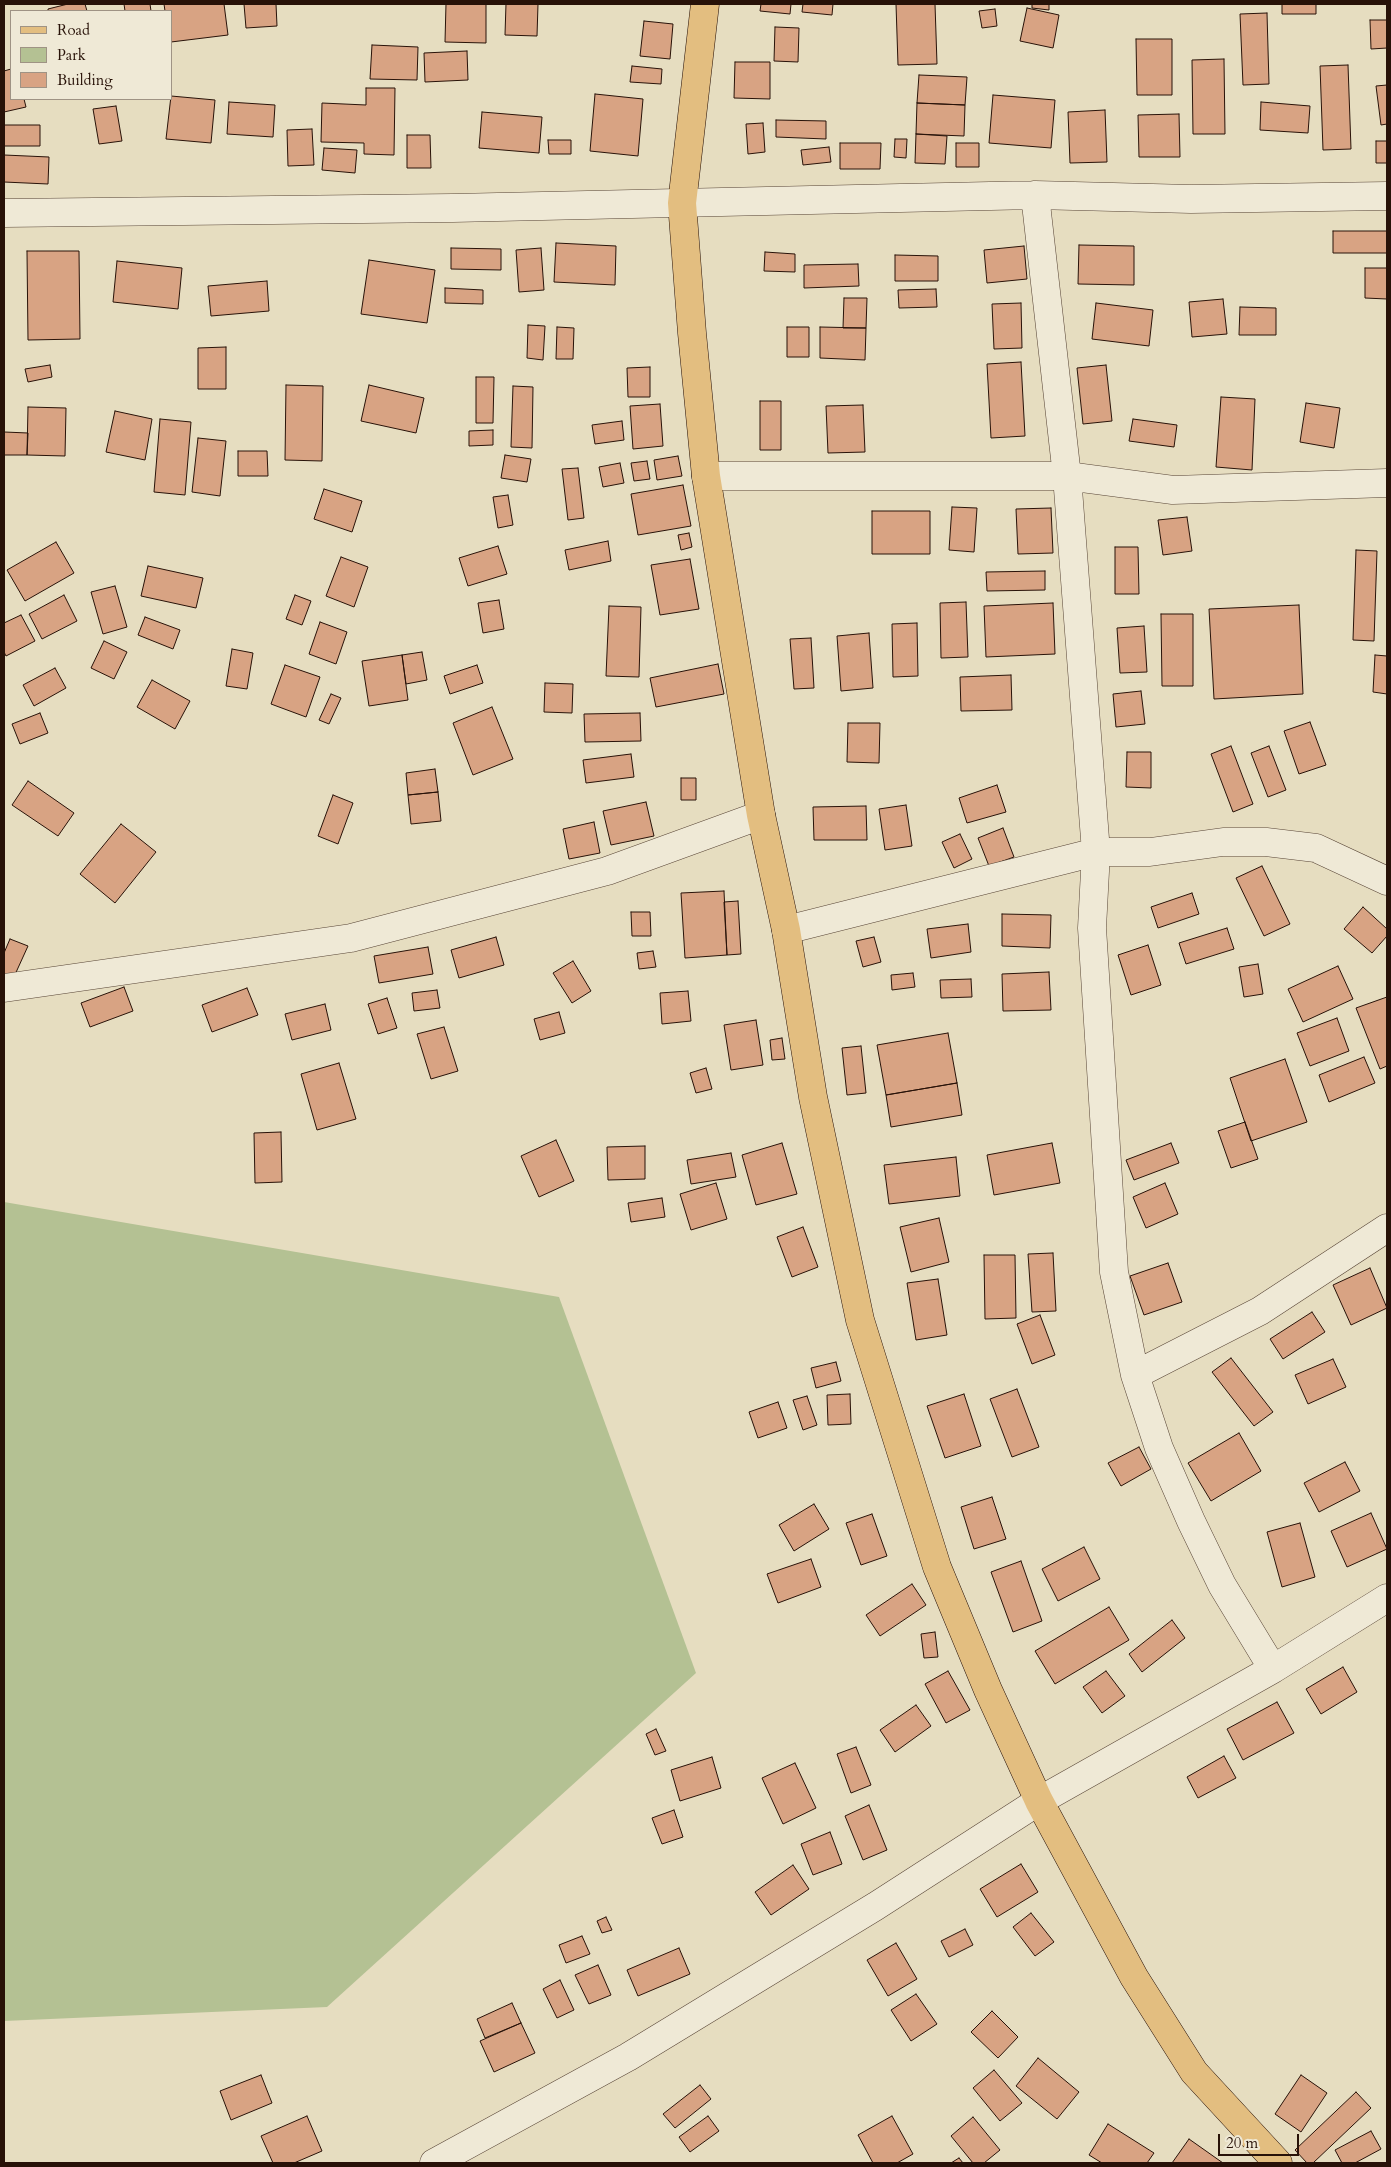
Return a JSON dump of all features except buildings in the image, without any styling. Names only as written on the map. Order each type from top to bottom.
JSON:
[{"type":"main road","points":[[705,4],[682,203],[706,476],[761,815],[786,930],[813,1097],[860,1320],[937,1567],[988,1690],[1039,1801],[1134,1977],[1194,2072],[1278,2163]]},
{"type":"street","points":[[1035,196],[1067,476],[1096,852],[1092,928],[1114,1272],[1134,1375],[1159,1448],[1222,1585],[1273,1669]]},
{"type":"street","points":[[4,213],[453,208],[1035,196],[1191,198],[1387,196]]},
{"type":"street","points":[[706,476],[1067,476],[1173,490],[1387,483]]},
{"type":"street","points":[[4,988],[351,938],[607,871],[761,815]]},
{"type":"street","points":[[786,930],[1096,852],[1150,852],[1223,842],[1266,842],[1316,848],[1387,881]]},
{"type":"street","points":[[1134,1375],[1260,1311],[1387,1228]]},
{"type":"street","points":[[434,2163],[637,2052],[876,1906],[1039,1801],[1273,1669],[1387,1598]]},
{"type":"green space","points":[[4,1202],[559,1297],[696,1673],[327,2007],[4,2021]]}]
